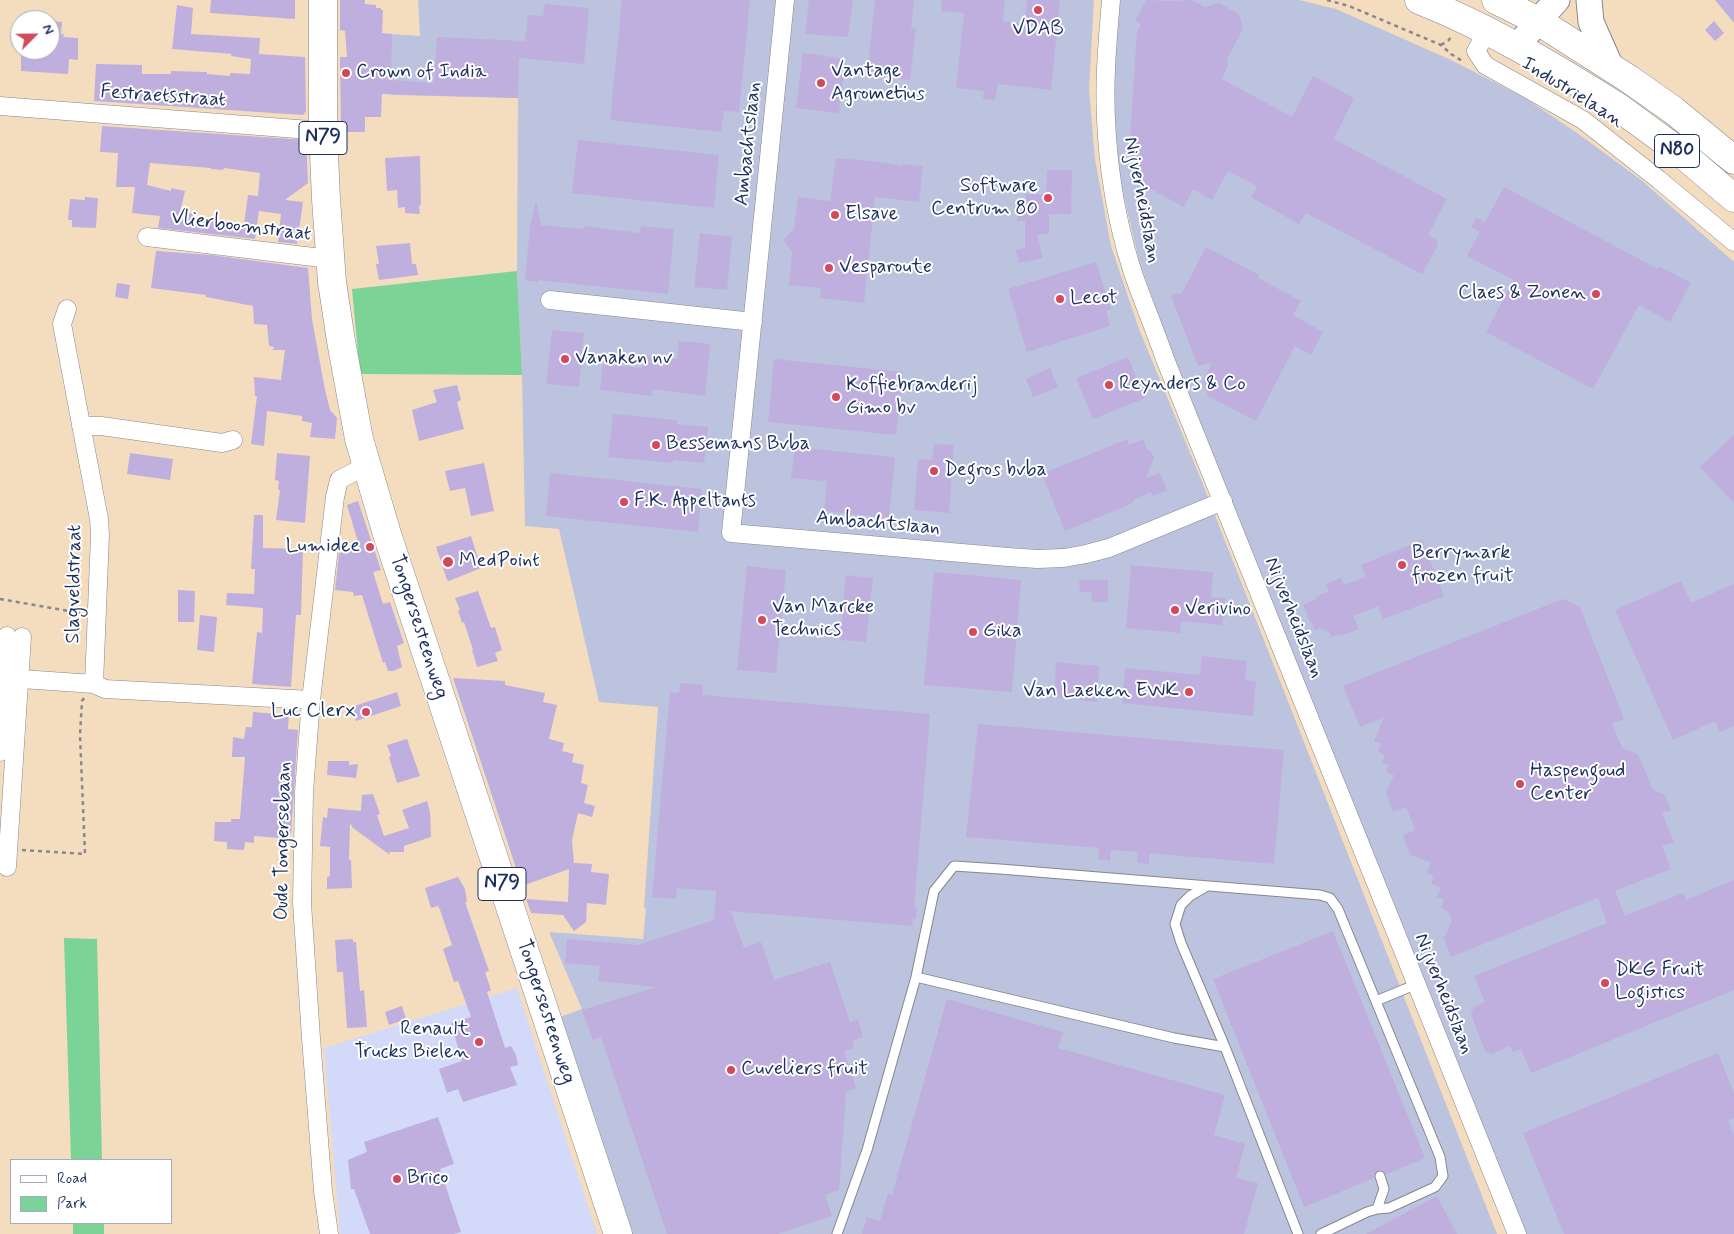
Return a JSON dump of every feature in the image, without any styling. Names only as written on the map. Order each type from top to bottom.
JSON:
[{"type":"main road","name":"Tongersesteenweg","points":[[323,0],[323,131],[330,259],[342,351],[359,439],[393,553],[618,1234]]},
{"type":"main road","name":"N80","points":[[1419,0],[1488,30],[1618,107],[1681,153],[1734,198]]},
{"type":"main road","points":[[1517,47],[1557,0]]},
{"type":"main road","points":[[1589,0],[1591,22],[1619,72]]},
{"type":"main road","name":"N80","points":[[1499,1],[1538,21],[1619,72],[1673,110],[1734,160]]},
{"type":"main road","points":[[1488,30],[1499,1]]},
{"type":"street","name":"Ambachtslaan","points":[[785,0],[731,533],[1008,557],[1064,558],[1109,548],[1223,501]]},
{"type":"street","name":"Nijverheidslaan","points":[[1111,0],[1106,68],[1107,134],[1114,192],[1121,229],[1133,272],[1165,359],[1516,1234]]},
{"type":"street","name":"Industrielaan","points":[[1488,30],[1476,50],[1485,66],[1583,120],[1734,242]]},
{"type":"street","name":"Festraetsstraat","points":[[0,106],[323,131]]},
{"type":"street","name":"Vlierboomstraat","points":[[148,237],[330,259]]},
{"type":"street","points":[[550,300],[753,322]]},
{"type":"street","name":"Slagveldstraat","points":[[68,309],[62,324],[99,519],[94,684]]},
{"type":"street","points":[[81,426],[101,426],[222,443],[233,440]]},
{"type":"street","name":"Oude Tongersebaan","points":[[329,1234],[323,1191],[311,1048],[302,903],[304,792],[310,700],[335,498],[339,480],[367,466]]},
{"type":"street","points":[[8,858],[14,637]]},
{"type":"street","points":[[12,679],[94,684],[105,689],[310,700]]},
{"type":"street","points":[[0,752],[12,679]]},
{"type":"lane","points":[[836,1234],[867,1150],[916,977],[934,891],[954,866],[1320,895],[1330,898],[1338,909],[1440,1157],[1443,1170],[1439,1184],[1431,1190],[1389,1208],[1377,1209],[1348,1220],[1321,1234]]},
{"type":"lane","points":[[1207,886],[1190,896],[1181,905],[1176,924],[1181,943],[1225,1047],[1298,1234]]},
{"type":"lane","points":[[916,977],[1174,1038],[1225,1047]]},
{"type":"lane","points":[[1376,1001],[1417,984]]},
{"type":"lane","points":[[1377,1209],[1384,1189],[1380,1176]]},
{"type":"path","points":[[1327,0],[1349,6],[1442,45]]},
{"type":"path","points":[[0,599],[97,616]]},
{"type":"path","points":[[8,858],[85,854],[80,735],[82,701],[94,684]]},
{"type":"shaded area","points":[[418,0],[1094,0],[1089,89],[1095,159],[1111,246],[1139,329],[1198,472],[1497,1234],[632,1234],[560,1017],[582,1009],[549,932],[643,939],[658,707],[599,702],[559,529],[525,526],[522,375],[517,271],[518,98],[391,95],[390,34],[420,36]]},
{"type":"shaded area","points":[[1117,0],[1299,0],[1336,9],[1451,60],[1525,98],[1640,179],[1734,262],[1734,1234],[1525,1234],[1167,339],[1139,261],[1120,180],[1115,139],[1113,75]]},
{"type":"shaded area","points":[[517,988],[597,1234],[340,1234],[324,1048]]},
{"type":"green space","points":[[517,271],[522,375],[360,374],[352,289]]},
{"type":"green space","points":[[64,938],[97,939],[102,1159],[71,1159]]},
{"type":"green space","points":[[73,1224],[104,1224],[104,1234],[73,1234]]},
{"type":"building","points":[[211,0],[295,0],[295,19],[210,13]]},
{"type":"building","points":[[340,0],[365,0],[365,4],[376,5],[376,8],[383,10],[382,33],[392,34],[391,80],[434,83],[437,37],[525,41],[528,15],[543,16],[545,4],[589,8],[584,64],[519,58],[518,98],[382,94],[381,117],[365,117],[365,132],[341,132],[340,57],[347,57],[345,31],[340,30]]},
{"type":"building","points":[[622,0],[750,0],[739,112],[724,111],[721,132],[610,120]]},
{"type":"building","points":[[809,0],[853,0],[848,37],[805,34]]},
{"type":"building","points":[[875,0],[914,0],[911,27],[916,28],[910,80],[867,76]]},
{"type":"building","points":[[942,0],[1005,0],[1003,21],[1025,24],[1027,0],[1060,0],[1051,90],[998,84],[995,100],[983,99],[984,91],[956,88],[964,13],[941,11]]},
{"type":"building","points":[[1146,0],[1191,0],[1205,7],[1219,3],[1239,14],[1243,29],[1227,59],[1228,65],[1222,79],[1292,117],[1313,76],[1354,98],[1334,139],[1447,199],[1428,235],[1436,240],[1438,245],[1422,274],[1306,213],[1299,224],[1251,197],[1257,186],[1228,171],[1212,200],[1193,189],[1184,207],[1136,181],[1130,139],[1137,32],[1141,24],[1135,21]]},
{"type":"building","points":[[1715,0],[1734,0],[1734,23]]},
{"type":"building","points":[[177,5],[193,8],[191,34],[260,38],[259,54],[305,57],[306,111],[303,115],[94,101],[96,64],[142,65],[142,74],[171,74],[171,71],[207,72],[207,74],[230,76],[230,73],[250,74],[251,59],[231,56],[232,54],[172,49]]},
{"type":"building","points":[[1714,21],[1724,33],[1715,41],[1705,30]]},
{"type":"building","points":[[60,22],[62,22],[61,34],[64,34],[63,37],[78,38],[78,60],[69,59],[68,74],[21,71],[21,60],[60,60]]},
{"type":"building","name":"Vantage Agrometius","points":[[803,53],[846,59],[839,113],[796,108]]},
{"type":"building","points":[[102,126],[306,140],[308,183],[285,200],[303,202],[297,244],[278,242],[281,214],[259,211],[255,239],[158,228],[160,216],[132,213],[135,187],[116,187],[118,153],[100,152]],"holes":[[[150,163],[260,173],[258,196],[248,195],[244,224],[194,218],[195,214],[180,212],[185,191],[171,188],[171,191],[147,185]]]},
{"type":"building","points":[[578,140],[719,155],[714,208],[572,193]]},
{"type":"building","points":[[420,156],[420,214],[405,213],[405,207],[398,208],[397,190],[387,191],[385,158]]},
{"type":"building","points":[[836,158],[902,166],[902,164],[923,166],[919,202],[875,197],[864,303],[820,298],[821,288],[789,285],[792,252],[783,240],[794,229],[798,197],[830,201]]},
{"type":"building","name":"Software Centrum 80","points":[[1047,170],[1072,170],[1071,214],[1049,214],[1049,234],[1037,234],[1043,258],[1019,263],[1016,250],[1025,248],[1025,221],[1017,221],[1018,202],[1026,202],[1026,194],[1046,194]]},
{"type":"building","name":"Claes & Zonen","points":[[1504,187],[1658,269],[1659,266],[1691,283],[1670,322],[1639,305],[1593,389],[1486,332],[1514,280],[1467,256],[1480,232],[1471,227],[1476,218],[1485,222]]},
{"type":"building","points":[[85,197],[98,198],[96,228],[72,227],[72,220],[68,220],[70,199],[85,200]]},
{"type":"building","points":[[536,201],[541,225],[583,229],[584,226],[640,233],[641,226],[674,229],[668,294],[525,280],[530,228]]},
{"type":"building","points":[[700,233],[732,237],[727,290],[694,287]]},
{"type":"building","points":[[410,243],[412,264],[416,264],[418,275],[379,280],[376,264],[379,264],[376,246]]},
{"type":"building","points":[[1206,247],[1259,275],[1258,278],[1301,301],[1293,315],[1323,332],[1311,355],[1295,346],[1256,421],[1208,396],[1203,381],[1212,363],[1198,366],[1171,296],[1182,293]]},
{"type":"building","points":[[156,251],[211,255],[308,268],[312,319],[325,390],[330,410],[337,418],[335,439],[310,437],[312,423],[302,421],[302,416],[267,411],[264,446],[251,444],[257,396],[255,396],[254,377],[281,380],[285,350],[273,350],[274,347],[269,346],[267,325],[254,324],[253,306],[206,297],[206,295],[151,288]]},
{"type":"building","name":"Lecot","points":[[1096,262],[1111,309],[1106,311],[1110,326],[1027,352],[1008,289]]},
{"type":"building","points":[[117,283],[130,285],[128,299],[115,297]]},
{"type":"building","name":"Vanaken nv","points":[[552,330],[584,333],[579,387],[546,384]]},
{"type":"building","points":[[679,341],[710,344],[705,396],[653,389],[652,396],[600,390],[603,364],[642,368],[643,355],[677,359]]},
{"type":"building","name":"Reynders & Co","points":[[1128,357],[1145,398],[1093,419],[1076,378]]},
{"type":"building","name":"Koffiebranderij Gimo bv","points":[[774,359],[903,372],[896,435],[768,422]]},
{"type":"building","points":[[1050,368],[1058,387],[1033,397],[1026,379]]},
{"type":"building","points":[[457,385],[461,400],[457,402],[464,429],[419,441],[412,410],[437,402],[433,390]]},
{"type":"building","name":"Bessemans Bvba","points":[[613,414],[677,420],[677,424],[708,427],[704,463],[673,460],[673,463],[608,457]]},
{"type":"building","points":[[1734,435],[1734,503],[1700,467]]},
{"type":"building","points":[[1127,439],[1129,445],[1143,439],[1147,450],[1151,452],[1154,458],[1146,478],[1160,473],[1167,490],[1152,496],[1151,492],[1134,500],[1131,504],[1065,531],[1042,474]]},
{"type":"building","name":"Degros bvba","points":[[934,444],[954,445],[949,513],[914,510],[918,459],[932,460]]},
{"type":"building","points":[[795,447],[895,457],[889,518],[824,511],[827,481],[791,478]]},
{"type":"building","points":[[130,453],[173,459],[170,480],[127,474]]},
{"type":"building","points":[[277,453],[310,456],[305,523],[276,520],[280,490],[278,490],[279,481],[275,480]]},
{"type":"building","points":[[484,463],[494,511],[471,516],[465,488],[450,491],[445,471]]},
{"type":"building","name":"F.K. Appeltants","points":[[550,473],[702,489],[698,532],[546,516]]},
{"type":"building","points":[[358,501],[381,570],[373,572],[383,604],[390,602],[404,643],[397,646],[402,667],[393,671],[388,671],[385,662],[383,663],[362,595],[354,596],[353,592],[335,590],[339,553],[360,549],[347,505]]},
{"type":"building","points":[[254,515],[263,515],[263,548],[303,549],[301,615],[296,615],[291,687],[252,684],[257,632],[262,633],[263,608],[226,605],[227,593],[254,594],[255,569],[251,569]]},
{"type":"building","points":[[471,536],[481,568],[449,581],[447,580],[436,547]]},
{"type":"building","points":[[1422,540],[1444,596],[1383,619],[1378,606],[1353,616],[1359,629],[1341,636],[1340,634],[1331,637],[1330,633],[1320,628],[1315,630],[1303,605],[1329,591],[1326,584],[1341,578],[1344,585],[1366,577],[1361,565]]},
{"type":"building","name":"Verivino","points":[[1131,565],[1213,572],[1211,597],[1225,598],[1222,625],[1181,621],[1180,633],[1126,628]]},
{"type":"building","name":"Van Marcke Technics","points":[[747,566],[786,570],[776,673],[737,670]]},
{"type":"building","name":"Gika","points":[[934,572],[1021,580],[1012,692],[924,685]]},
{"type":"building","points":[[846,575],[873,578],[866,642],[840,640]]},
{"type":"building","points":[[1079,580],[1108,580],[1108,602],[1092,602],[1091,592],[1080,592]]},
{"type":"building","points":[[1681,581],[1691,603],[1734,584],[1734,726],[1720,732],[1715,721],[1673,740],[1615,610]]},
{"type":"building","points":[[178,590],[195,591],[194,622],[178,622]]},
{"type":"building","points":[[478,591],[491,628],[495,627],[502,650],[495,653],[498,661],[477,667],[455,598]]},
{"type":"building","name":"Haspengoud Center","points":[[1563,599],[1580,607],[1624,719],[1612,724],[1622,748],[1638,754],[1653,790],[1665,795],[1671,810],[1662,813],[1674,842],[1662,846],[1671,869],[1615,891],[1625,916],[1683,893],[1686,900],[1734,880],[1734,990],[1531,1073],[1521,1049],[1513,1052],[1510,1046],[1492,1054],[1485,1051],[1471,1014],[1474,1007],[1485,1002],[1474,976],[1607,923],[1598,898],[1451,957],[1444,938],[1452,921],[1448,911],[1441,908],[1444,900],[1436,897],[1441,888],[1431,883],[1434,876],[1427,873],[1431,862],[1410,855],[1403,835],[1415,830],[1406,807],[1393,812],[1386,792],[1394,775],[1386,772],[1389,765],[1382,762],[1385,755],[1378,751],[1381,744],[1374,741],[1384,717],[1360,727],[1343,686]]},
{"type":"building","points":[[200,615],[217,617],[214,652],[197,650]]},
{"type":"building","name":"Van Laeken EWK","points":[[1202,656],[1247,661],[1245,680],[1256,681],[1253,716],[1122,703],[1125,668],[1200,675]]},
{"type":"building","points":[[1056,662],[1099,666],[1097,702],[1054,697]]},
{"type":"building","points":[[453,678],[505,681],[505,685],[545,693],[543,702],[557,705],[549,739],[564,743],[562,751],[574,754],[572,762],[584,765],[581,783],[588,785],[584,803],[595,806],[592,817],[578,813],[572,840],[574,863],[592,864],[591,872],[609,874],[606,905],[587,903],[586,922],[574,931],[563,915],[531,913],[526,899],[568,902],[569,869],[522,886]]},
{"type":"building","points":[[680,683],[703,685],[702,695],[930,714],[914,907],[917,907],[916,919],[913,918],[912,926],[731,911],[744,948],[761,942],[774,980],[830,962],[850,1022],[858,1019],[863,1037],[852,1041],[854,1048],[844,1051],[856,1088],[846,1092],[839,1190],[825,1195],[832,1216],[777,1234],[667,1234],[601,1037],[593,1040],[582,1010],[656,987],[598,981],[600,966],[565,963],[567,939],[638,945],[714,920],[716,891],[677,888],[676,899],[652,897],[670,692],[679,693]]},
{"type":"building","points":[[397,692],[401,706],[356,721],[351,707]]},
{"type":"building","points":[[253,712],[289,715],[288,729],[298,730],[291,835],[280,834],[280,838],[254,836],[254,843],[245,842],[244,850],[227,849],[227,842],[214,841],[215,822],[231,822],[231,819],[240,819],[245,757],[232,757],[233,737],[244,739],[246,727],[252,727]]},
{"type":"building","points":[[978,724],[1284,750],[1274,864],[1149,853],[1149,864],[1137,863],[1138,852],[1111,850],[1110,861],[1098,859],[1099,848],[966,837]]},
{"type":"building","points":[[407,739],[420,776],[397,783],[387,745]]},
{"type":"building","points":[[328,761],[349,761],[349,765],[358,764],[356,778],[327,775]]},
{"type":"building","points":[[373,794],[380,814],[377,815],[384,836],[409,828],[402,810],[427,801],[430,812],[431,837],[404,846],[404,852],[389,852],[390,855],[353,828],[350,823],[349,860],[351,860],[352,888],[327,889],[327,877],[330,876],[330,847],[320,846],[323,817],[327,818],[328,808],[361,811],[362,795]]},
{"type":"building","points":[[458,877],[465,889],[467,902],[465,902],[489,971],[485,972],[491,990],[487,992],[505,1048],[511,1046],[516,1055],[518,1065],[510,1067],[517,1085],[463,1102],[458,1089],[447,1093],[439,1069],[462,1061],[451,1023],[471,1017],[458,981],[454,982],[443,949],[452,945],[440,910],[438,906],[431,908],[425,888]]},
{"type":"building","points":[[1333,931],[1425,1158],[1386,1174],[1382,1170],[1378,1170],[1374,1174],[1374,1178],[1304,1207],[1213,979]]},
{"type":"building","points":[[353,939],[353,942],[356,942],[360,991],[364,990],[367,1027],[347,1028],[343,972],[337,972],[335,940]]},
{"type":"building","points":[[947,999],[1063,1032],[1058,1048],[1225,1095],[1214,1135],[1245,1144],[1236,1178],[1258,1183],[1244,1234],[862,1234],[867,1217],[880,1221],[888,1193],[892,1195]]},
{"type":"building","points":[[402,1006],[406,1019],[389,1025],[385,1012]]},
{"type":"building","points":[[1718,1053],[1734,1093],[1734,1118],[1728,1120],[1734,1135],[1734,1234],[1564,1234],[1523,1133]]},
{"type":"building","name":"Brico","points":[[438,1117],[454,1164],[440,1169],[461,1232],[454,1234],[370,1234],[354,1189],[351,1189],[348,1160],[367,1152],[364,1142]]},
{"type":"building","points":[[1437,1196],[1457,1234],[1366,1234]]},
{"type":"place","name":"VDAB","points":[[1038,10]]},
{"type":"place","name":"Crown of India","points":[[346,73]]},
{"type":"place","name":"Vantage Agrometius","points":[[821,83]]},
{"type":"place","name":"Software Centrum 80","points":[[1048,198]]},
{"type":"place","name":"Elsave","points":[[835,215]]},
{"type":"place","name":"Vesparoute","points":[[829,268]]},
{"type":"place","name":"Claes & Zonen","points":[[1596,294]]},
{"type":"place","name":"Lecot","points":[[1060,299]]},
{"type":"place","name":"Vanaken nv","points":[[565,359]]},
{"type":"place","name":"Reynders & Co","points":[[1109,385]]},
{"type":"place","name":"Koffiebranderij Gimo bv","points":[[836,397]]},
{"type":"place","name":"Bessemans Bvba","points":[[656,445]]},
{"type":"place","name":"Degros bvba","points":[[934,471]]},
{"type":"place","name":"F.K. Appeltants","points":[[624,502]]},
{"type":"place","name":"Lumidee","points":[[370,547]]},
{"type":"place","name":"MedPoint","points":[[448,562]]},
{"type":"place","name":"Berrymark frozen fruit","points":[[1402,565]]},
{"type":"place","name":"Verivino","points":[[1175,610]]},
{"type":"place","name":"Van Marcke Technics","points":[[762,620]]},
{"type":"place","name":"Gika","points":[[973,632]]},
{"type":"place","name":"Van Laeken EWK","points":[[1189,692]]},
{"type":"place","name":"Luc Clerx","points":[[366,712]]},
{"type":"place","name":"Haspengoud Center","points":[[1520,784]]},
{"type":"place","name":"DKG Fruit Logistics","points":[[1605,983]]},
{"type":"place","name":"Renault Trucks Bielen","points":[[479,1042]]},
{"type":"place","name":"Cuveliers fruit","points":[[731,1070]]},
{"type":"place","name":"Brico","points":[[397,1179]]}]
